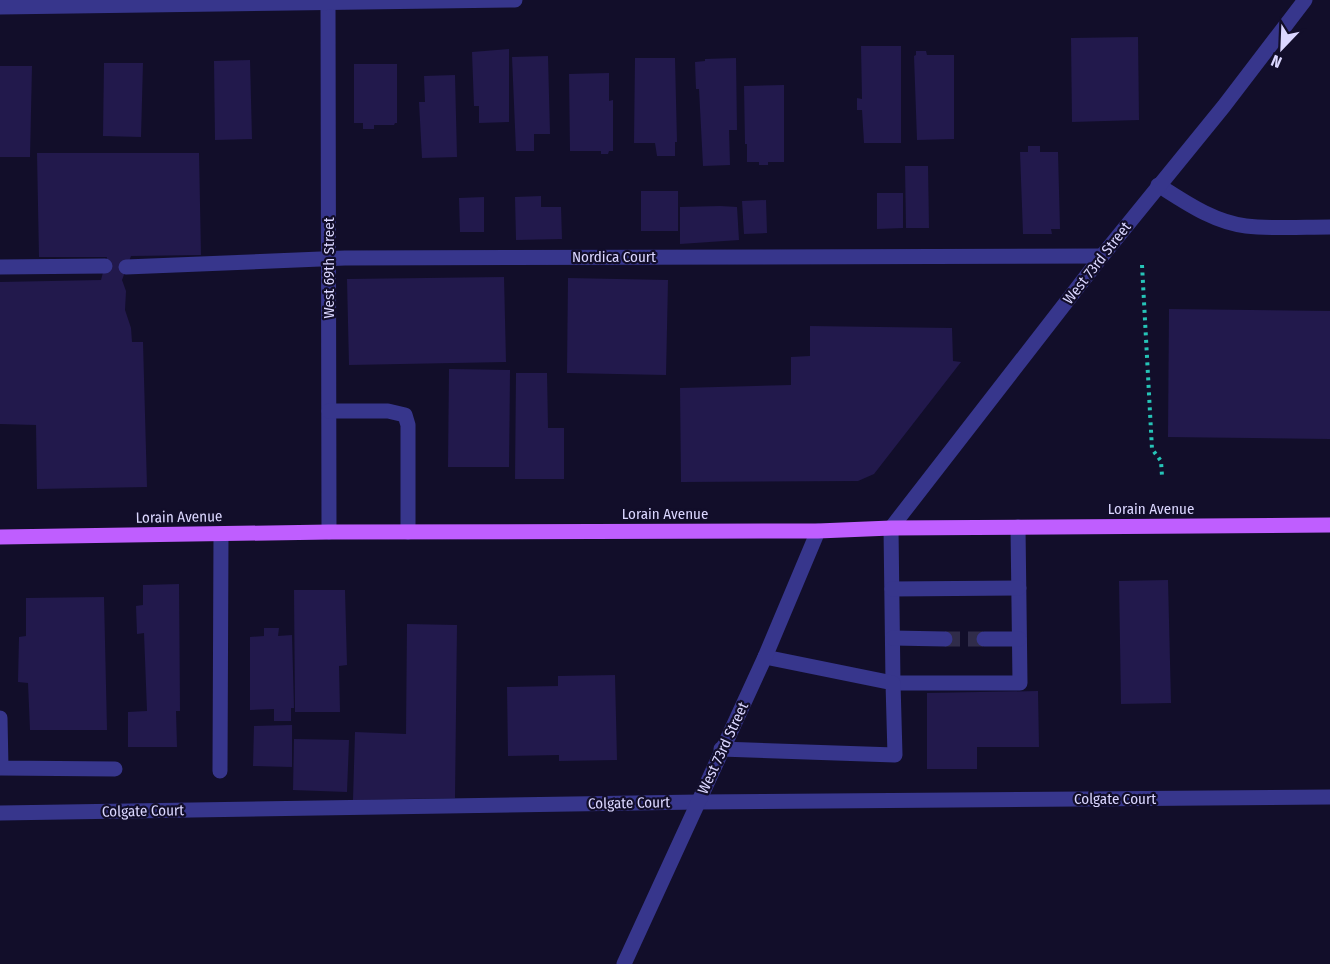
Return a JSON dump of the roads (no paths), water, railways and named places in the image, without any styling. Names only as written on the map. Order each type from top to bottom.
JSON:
[{"type":"main road","name":"Lorain Avenue","points":[[0,537],[329,532],[818,531],[891,528],[1330,525]]},
{"type":"street","points":[[0,7],[514,0]]},
{"type":"street","name":"West 73rd Street","points":[[891,528],[1305,0]]},
{"type":"street","name":"West 69th Street","points":[[328,4],[329,532]]},
{"type":"street","points":[[1158,185],[1199,211],[1225,221],[1246,226],[1330,227]]},
{"type":"street","name":"Nordica Court","points":[[126,267],[329,258],[1102,256]]},
{"type":"street","points":[[0,267],[105,266]]},
{"type":"street","points":[[329,411],[388,411],[405,415],[408,425],[408,532]]},
{"type":"street","points":[[765,657],[893,683],[1020,683],[1018,527]]},
{"type":"street","points":[[721,749],[895,755],[891,528]]},
{"type":"street","name":"West 73rd Street","points":[[624,964],[765,657],[818,531]]},
{"type":"street","points":[[220,771],[221,534]]},
{"type":"street","points":[[892,589],[1019,588]]},
{"type":"street","points":[[892,638],[945,639]]},
{"type":"street","points":[[984,639],[1019,639]]},
{"type":"street","points":[[0,718],[1,768],[115,769]]},
{"type":"street","name":"Colgate Court","points":[[0,813],[698,802],[1330,797]]},
{"type":"tunnel","points":[[945,639],[984,639]]}]
